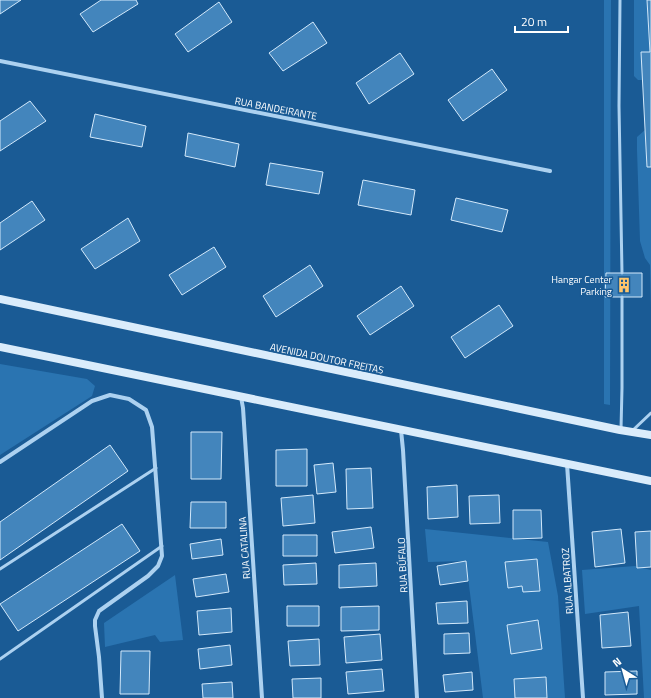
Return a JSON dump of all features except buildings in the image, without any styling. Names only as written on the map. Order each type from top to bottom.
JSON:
[{"type":"main road","name":"AVENIDA DOUTOR FREITAS","points":[[0,299],[620,430],[651,435]]},
{"type":"main road","points":[[0,347],[651,481]]},
{"type":"street","name":"RUA BANDEIRANTE","points":[[0,61],[550,171]]},
{"type":"street","points":[[0,462],[92,401],[110,395],[129,399],[146,410],[152,427],[162,556],[158,566],[148,576],[99,611],[94,620],[102,698]]},
{"type":"street","name":"RUA CATALINA","points":[[241,396],[262,698]]},
{"type":"street","name":"RUA BÚFALO","points":[[401,430],[417,698]]},
{"type":"street","name":"RUA ALBATROZ","points":[[567,464],[582,698]]},
{"type":"lane","points":[[620,0],[619,106],[622,273]]},
{"type":"lane","points":[[620,430],[622,388],[622,297]]},
{"type":"lane","points":[[632,432],[651,413]]},
{"type":"lane","points":[[0,569],[156,468]]},
{"type":"lane","points":[[0,659],[162,546]]},
{"type":"shaded area","points":[[604,0],[611,0],[610,405],[604,404]]},
{"type":"shaded area","points":[[634,0],[647,0],[650,52],[642,52],[643,80],[638,80],[634,76]]},
{"type":"shaded area","points":[[645,130],[647,167],[651,167],[651,308],[650,265],[645,258],[640,241],[637,137]]},
{"type":"shaded area","points":[[0,364],[87,379],[95,386],[92,396],[0,455]]},
{"type":"shaded area","points":[[425,529],[548,542],[558,596],[565,698],[483,698],[466,561],[428,562]]},
{"type":"shaded area","points":[[635,566],[651,570],[651,698],[644,698],[639,606],[585,614],[582,570]]},
{"type":"shaded area","points":[[175,575],[183,640],[160,642],[155,635],[105,647],[104,623]]},
{"type":"place","name":"Hangar Center Parking","points":[[624,285]]}]
